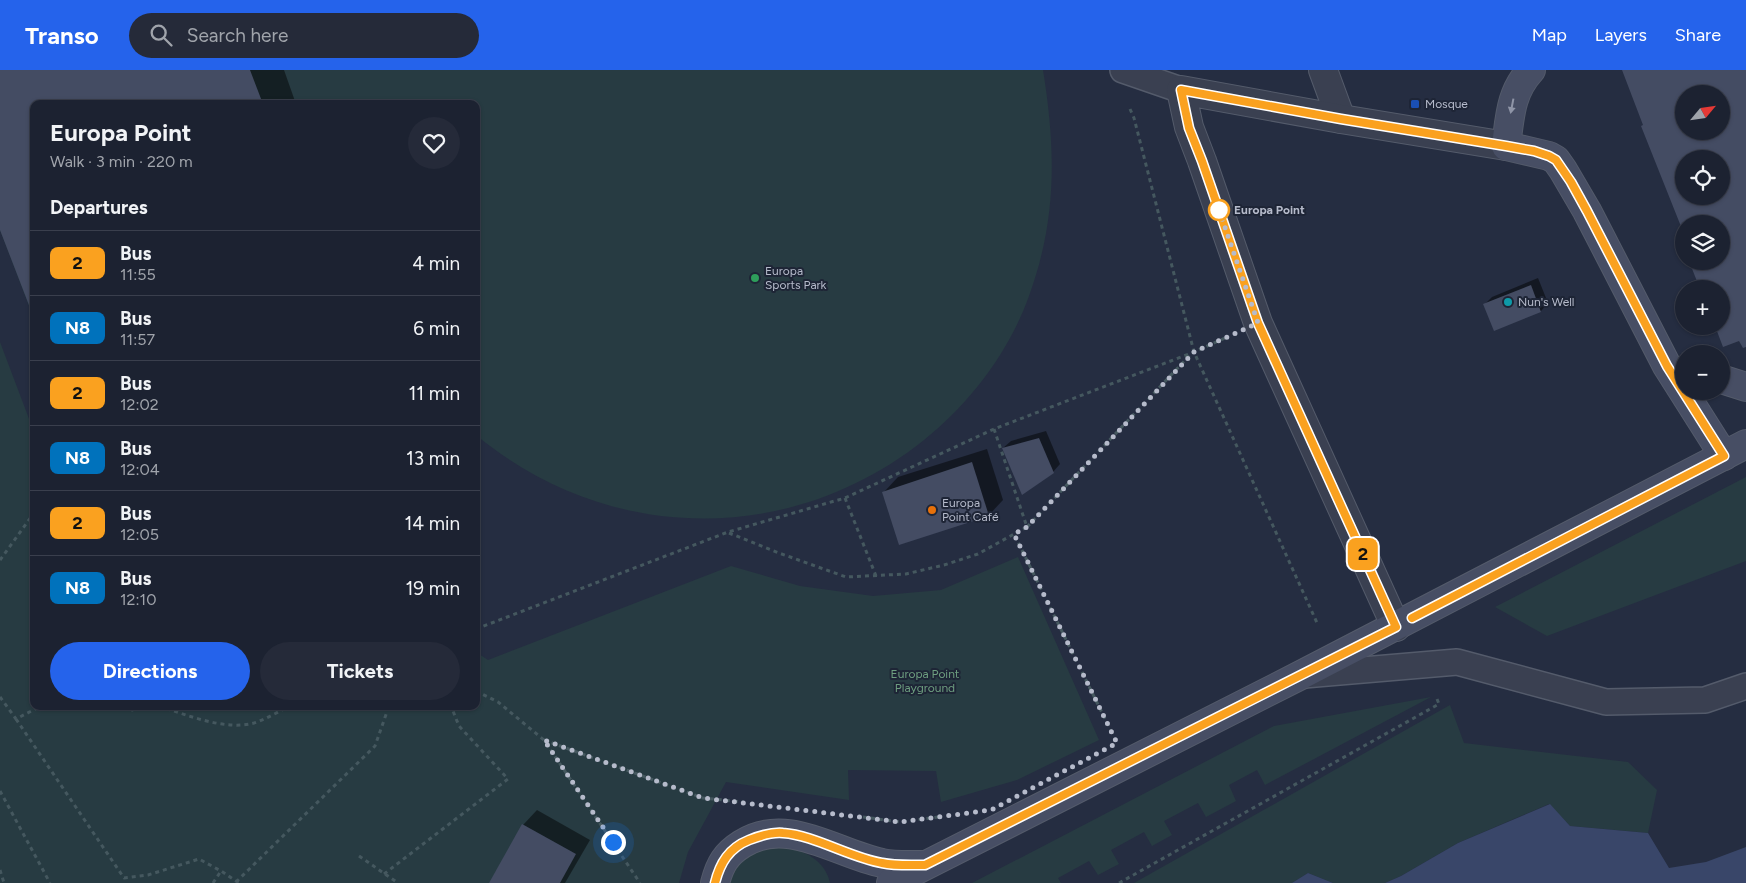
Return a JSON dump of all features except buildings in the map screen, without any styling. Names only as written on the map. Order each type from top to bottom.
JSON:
[{"type":"main road","points":[[891,883],[1396,627],[1735,450],[1667,366],[1587,211],[1556,160],[1541,154],[1506,146],[1514,98],[1521,81],[1531,70]]},
{"type":"main road","points":[[1654,342],[1675,355]]},
{"type":"main road","points":[[1730,381],[1746,387]]},
{"type":"main road","points":[[714,883],[718,868],[730,851],[760,836],[782,832],[800,836],[882,864],[925,865]]},
{"type":"street","points":[[1323,70],[1341,119]]},
{"type":"street","points":[[1396,627],[1258,323],[1189,128],[1181,90],[1506,146]]},
{"type":"lane","points":[[1123,70],[1181,90]]},
{"type":"lane","points":[[1301,675],[1457,662],[1606,702],[1705,700],[1746,686]]},
{"type":"path","points":[[1126,102],[1134,118],[1194,352],[1321,630]]},
{"type":"path","points":[[480,627],[728,532],[845,498],[994,429],[1194,352],[1258,323]]},
{"type":"path","points":[[728,532],[846,578],[906,574],[978,554],[1027,527],[1194,352]]},
{"type":"path","points":[[994,429],[1027,527]]},
{"type":"path","points":[[845,498],[876,576]]},
{"type":"path","points":[[0,560],[30,518]]},
{"type":"path","points":[[1014,534],[1113,734]]},
{"type":"path","points":[[480,693],[498,702],[544,740],[640,883]]},
{"type":"path","points":[[1119,883],[1439,704],[1434,695]]},
{"type":"path","points":[[0,697],[127,883]]},
{"type":"path","points":[[16,719],[33,710]]},
{"type":"path","points":[[171,710],[197,719],[234,724],[254,723],[282,710]]},
{"type":"path","points":[[124,878],[148,875],[199,860],[221,871],[237,882],[375,746],[388,710]]},
{"type":"path","points":[[384,874],[508,779],[459,726],[453,710]]},
{"type":"path","points":[[544,740],[703,798],[752,804]]},
{"type":"path","points":[[0,791],[50,883]]},
{"type":"path","points":[[860,817],[900,822],[945,816]]},
{"type":"path","points":[[359,856],[398,883]]},
{"type":"path","points":[[0,870],[4,883]]},
{"type":"path","points":[[213,883],[221,871]]},
{"type":"green space","name":"Europa Sports Park","points":[[0,70],[1043,70],[1052,156],[1049,212],[1045,239],[1038,267],[1021,317],[999,356],[972,393],[941,425],[924,440],[872,475],[816,500],[758,514],[699,518],[640,513],[583,497],[528,471],[480,438],[480,100],[30,100],[30,309],[0,230]]},
{"type":"green space","name":"Europa Point Playground","points":[[0,342],[30,421],[30,710],[480,710],[480,655],[488,660],[731,566],[800,586],[873,596],[941,590],[1018,557],[1099,740],[1017,780],[941,802],[936,771],[848,770],[849,800],[726,782],[688,852],[679,883],[0,883]]},
{"type":"green space","points":[[1746,477],[1746,561],[1547,636],[1495,607]]},
{"type":"green space","points":[[1431,697],[1265,785],[1257,770],[1229,785],[1236,801],[1206,817],[1198,803],[1164,821],[1172,835],[1152,846],[1144,832],[1111,850],[1119,864],[1098,875],[1089,861],[1058,878],[1061,883],[972,883],[1274,726]]},
{"type":"green space","points":[[1450,705],[1464,743],[1628,762],[1657,790],[1648,833],[1570,826],[1549,804],[1458,843],[1401,876],[1385,883],[1333,883],[1308,873],[1292,883],[1134,883]]},
{"type":"green space","points":[[782,846],[798,850],[812,857],[823,868],[830,883],[728,883],[737,867],[749,856],[764,849]]},
{"type":"water","points":[[1550,804],[1570,826],[1648,833],[1669,868],[1706,862],[1746,847],[1746,883],[1385,883],[1401,876],[1458,843]]},
{"type":"water","points":[[1308,873],[1333,883],[1292,883]]},
{"type":"bus line","name":"2","points":[[715,883],[718,868],[730,851],[760,836],[782,832],[800,836],[882,864],[925,865],[1396,627],[1258,323],[1189,128],[1181,90],[1534,151],[1556,160],[1587,211],[1667,366],[1724,456],[1412,618]]},
{"type":"place","name":"Mosque","points":[[1415,104]]},
{"type":"place","name":"Europa Point","points":[[1219,210]]},
{"type":"place","name":"Europa Sports Park","points":[[755,278]]},
{"type":"place","name":"Nun's Well","points":[[1508,302]]},
{"type":"place","name":"Europa Point Café","points":[[932,510]]},
{"type":"route","points":[[613,842],[544,740],[703,798],[900,822],[991,810],[1117,743],[1014,534],[1027,527],[1194,352],[1258,323],[1219,210]]}]
